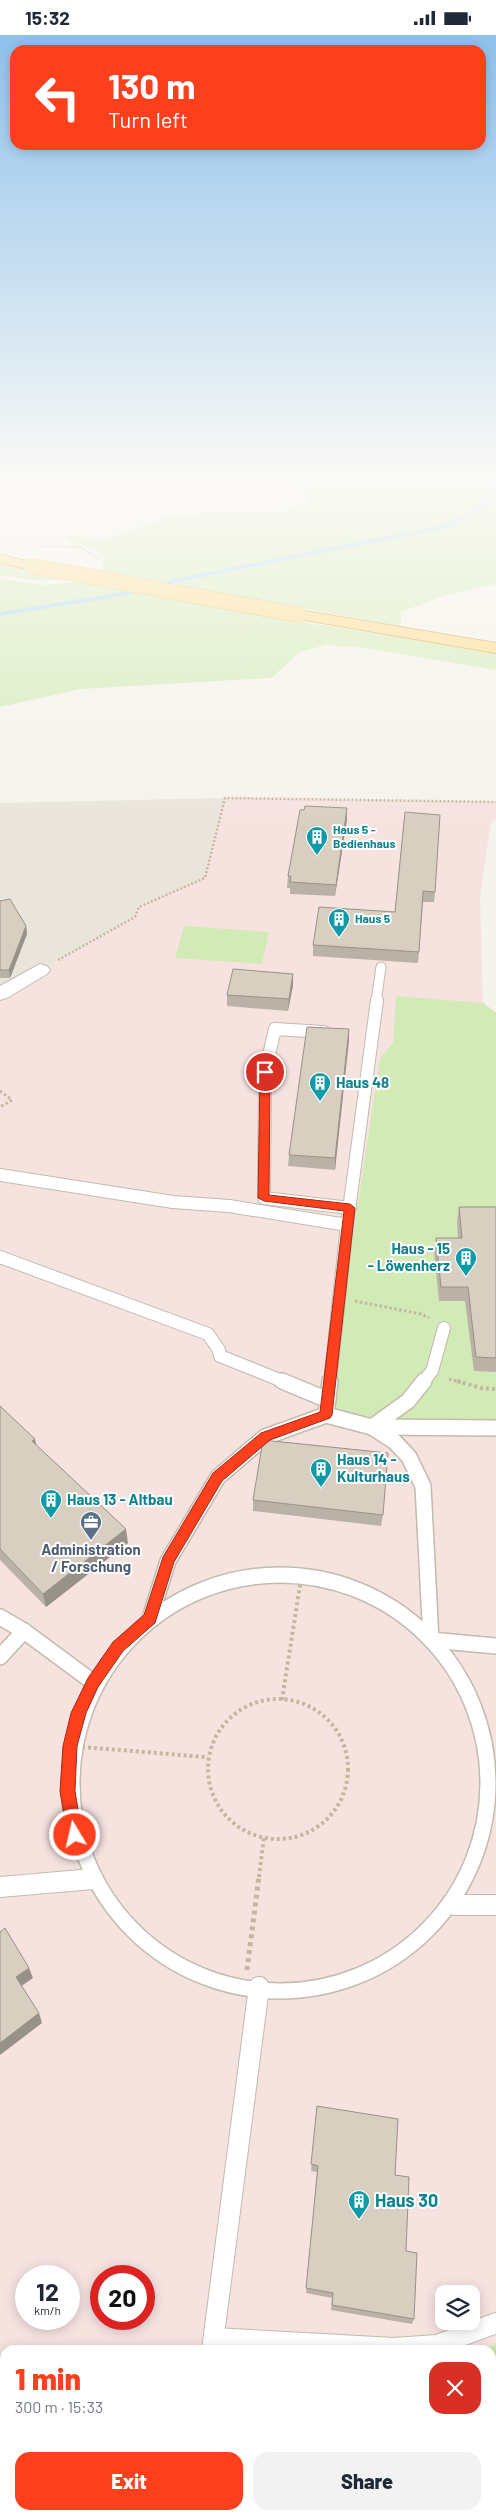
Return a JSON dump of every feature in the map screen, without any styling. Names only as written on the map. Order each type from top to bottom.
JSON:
[{"type":"highway","points":[[206,598],[496,648]]},
{"type":"street","points":[[0,994],[40,970]]},
{"type":"lane","points":[[326,1415],[347,1225],[381,967]]},
{"type":"lane","points":[[340,1033],[275,1029],[265,1072],[264,1198],[350,1208]]},
{"type":"lane","points":[[0,1175],[173,1202],[229,1206],[347,1225]]},
{"type":"lane","points":[[0,1257],[208,1334],[219,1350],[220,1356],[328,1400]]},
{"type":"lane","points":[[372,1427],[408,1401],[432,1371],[444,1328]]},
{"type":"lane","points":[[150,1618],[168,1561],[218,1477],[265,1437],[326,1415],[372,1427],[496,1429]]},
{"type":"lane","points":[[372,1427],[409,1457],[423,1487],[431,1640]]},
{"type":"lane","points":[[301,1579],[348,1590],[384,1606],[431,1640],[460,1676],[477,1710],[492,1764],[492,1813],[479,1861],[454,1905],[417,1943],[370,1971],[316,1986],[252,1986],[198,1971],[156,1948],[120,1917],[93,1879],[75,1835],[67,1791],[70,1746],[79,1713],[93,1682],[118,1647],[150,1618],[197,1593],[239,1582],[248,1580],[301,1579]]},
{"type":"lane","points":[[0,1617],[24,1631],[93,1682]]},
{"type":"lane","points":[[0,1657],[24,1631]]},
{"type":"lane","points":[[431,1640],[496,1645]]},
{"type":"lane","points":[[0,1887],[93,1879]]},
{"type":"lane","points":[[454,1905],[496,1905]]},
{"type":"lane","points":[[252,1986],[213,2344],[258,2345]]},
{"type":"lane","points":[[437,2345],[496,2323]]},
{"type":"path","points":[[40,970],[135,917],[139,907],[204,878],[225,798],[496,802]]},
{"type":"path","points":[[0,1091],[12,1100],[0,1107]]},
{"type":"path","points":[[340,1298],[421,1313],[444,1328]]},
{"type":"path","points":[[432,1371],[457,1383],[496,1389]]},
{"type":"path","points":[[282,1700],[301,1579]]},
{"type":"path","points":[[282,1700],[304,1705],[324,1716],[340,1733],[348,1754],[350,1776],[344,1799],[330,1818],[311,1831],[288,1838],[264,1837],[243,1829],[225,1815],[213,1798],[206,1778],[206,1757],[213,1738],[231,1717],[242,1708],[261,1701],[282,1700]]},
{"type":"path","points":[[70,1746],[206,1757]]},
{"type":"path","points":[[252,1986],[264,1837]]},
{"type":"shaded area","points":[[225,798],[205,878],[139,907],[135,917],[0,994],[0,803]]},
{"type":"shaded area","points":[[225,798],[496,802],[496,819],[491,822],[480,896],[483,1002],[496,1013],[496,2345],[0,2345],[0,994],[135,918],[139,907],[204,878]]},
{"type":"green space","points":[[0,598],[166,598],[276,618],[496,652],[496,670],[360,647],[326,645],[300,652],[271,678],[81,689],[0,707]]},
{"type":"green space","points":[[247,598],[439,598],[400,612],[402,619],[399,626]]},
{"type":"green space","points":[[184,926],[269,932],[262,964],[175,958]]},
{"type":"green space","points":[[396,996],[483,1003],[496,1013],[496,1428],[372,1427],[326,1415],[380,1058],[393,1043]]},
{"type":"building","name":"Haus 5 - Bedienhaus","points":[[305,806],[347,808],[336,885],[290,882],[291,876],[288,876],[300,810],[304,810]]},
{"type":"building","points":[[405,812],[440,815],[435,892],[423,891],[419,952],[313,945],[319,907],[395,912]]},
{"type":"building","points":[[10,899],[26,926],[9,970],[0,970],[0,901]]},
{"type":"building","points":[[233,969],[293,974],[289,999],[227,995]]},
{"type":"building","name":"Haus 48","points":[[307,1027],[349,1029],[335,1158],[289,1155]]},
{"type":"building","name":"Haus - 15 - Löwenherz","points":[[459,1207],[496,1207],[496,1358],[476,1357],[468,1287],[441,1287],[436,1238],[462,1238]]},
{"type":"building","name":"Haus 13 - Altbau","points":[[0,1406],[35,1439],[32,1441],[126,1529],[43,1594],[0,1549]]},
{"type":"building","name":"Haus 14 - Kulturhaus","points":[[263,1440],[388,1453],[383,1515],[253,1500]]},
{"type":"building","points":[[5,1928],[29,1968],[16,1977],[39,2013],[0,2043],[0,1932]]},
{"type":"building","name":"Haus 30","points":[[317,2106],[398,2119],[395,2175],[409,2177],[406,2251],[417,2253],[414,2319],[332,2305],[333,2293],[306,2288],[318,2166],[311,2164]]},
{"type":"waterway","points":[[0,614],[98,598]]},
{"type":"place","name":"Haus 5 - Bedienhaus","points":[[317,856]]},
{"type":"place","name":"Haus 5","points":[[339,938]]},
{"type":"place","name":"Haus 48","points":[[320,1102]]},
{"type":"place","name":"Haus - 15 - Löwenherz","points":[[466,1277]]},
{"type":"place","name":"Haus 14 - Kulturhaus","points":[[321,1488]]},
{"type":"place","name":"Haus 13 - Altbau","points":[[51,1519]]},
{"type":"place","name":"Administration / Forschung","points":[[91,1541]]},
{"type":"place","name":"Haus 30","points":[[359,2220]]},
{"type":"route","points":[[75,1835],[67,1791],[70,1746],[79,1713],[93,1682],[118,1647],[150,1618],[168,1561],[218,1477],[265,1437],[326,1415],[350,1208],[264,1198],[265,1072]]}]
